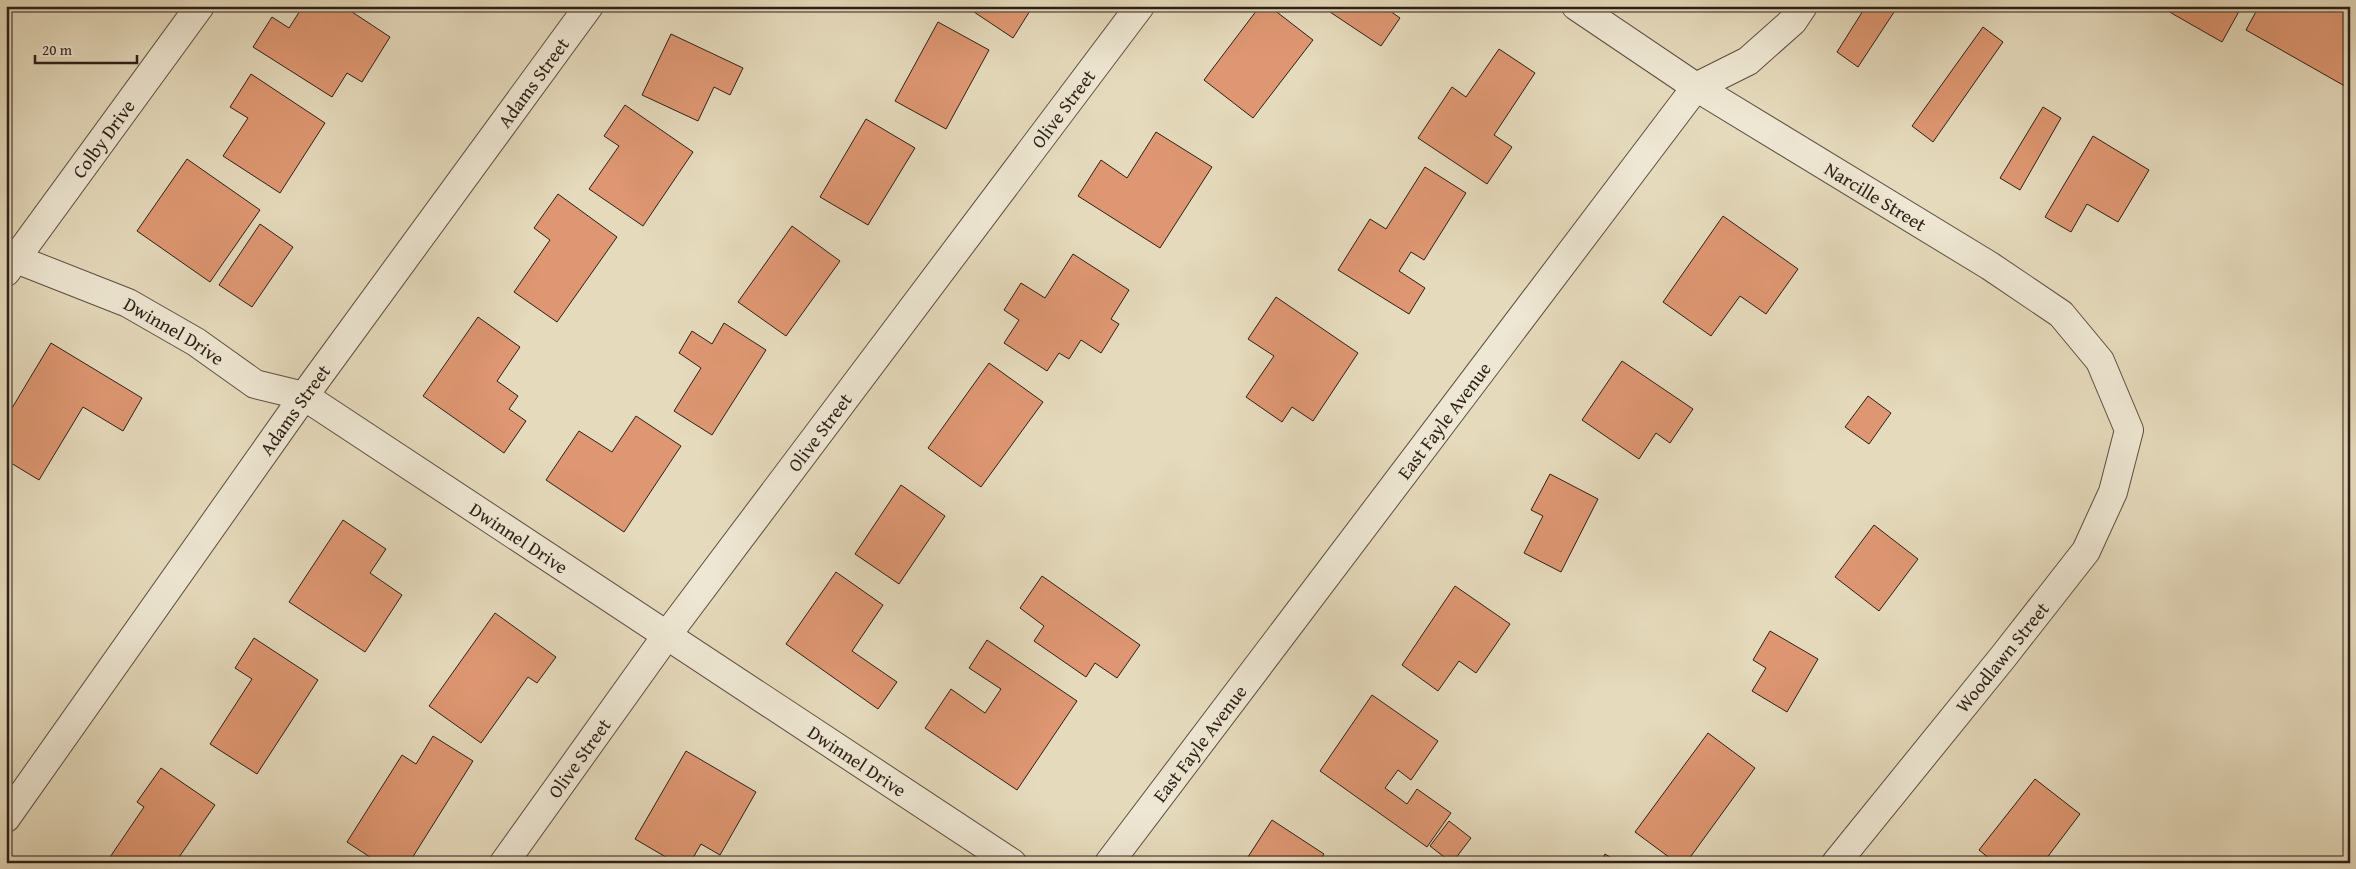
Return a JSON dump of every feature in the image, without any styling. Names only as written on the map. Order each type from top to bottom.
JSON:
[{"type":"street","name":"Colby Drive","points":[[10,262],[200,6]]},
{"type":"street","name":"Adams Street","points":[[6,818],[304,396],[589,6]]},
{"type":"street","name":"Olive Street","points":[[504,863],[667,635],[1140,6]]},
{"type":"street","name":"Narcille Street","points":[[1576,6],[1696,87],[1990,266],[2061,314],[2100,361],[2129,430]]},
{"type":"street","name":"East Fayle Avenue","points":[[1109,863],[1696,87],[1748,61],[1793,20],[1803,6]]},
{"type":"street","name":"Dwinnel Drive","points":[[10,262],[128,303],[196,342],[256,384],[304,396],[1012,863]]},
{"type":"street","name":"Woodlawn Street","points":[[1836,863],[2003,657],[2086,551],[2113,492],[2129,430]]},
{"type":"building","points":[[303,6],[343,6],[390,37],[362,82],[347,73],[332,97],[253,47],[272,17],[289,28]]},
{"type":"building","points":[[965,6],[1033,6],[1013,38]]},
{"type":"building","points":[[1260,6],[1269,6],[1313,40],[1253,118],[1204,80]]},
{"type":"building","points":[[1321,6],[1383,6],[1400,18],[1381,46]]},
{"type":"building","points":[[1866,6],[1898,6],[1858,67],[1837,52]]},
{"type":"building","points":[[2159,6],[2242,6],[2222,42]]},
{"type":"building","points":[[2259,6],[2350,6],[2350,89],[2246,30]]},
{"type":"building","points":[[938,22],[989,50],[946,129],[895,101]]},
{"type":"building","points":[[1983,27],[2003,42],[1933,142],[1912,126]]},
{"type":"building","points":[[671,34],[743,68],[730,95],[714,87],[698,121],[642,95]]},
{"type":"building","points":[[1499,49],[1535,73],[1494,135],[1512,147],[1487,184],[1418,138],[1452,87],[1466,97]]},
{"type":"building","points":[[251,74],[325,123],[280,193],[223,156],[248,118],[230,107]]},
{"type":"building","points":[[625,105],[693,152],[643,226],[589,189],[619,146],[604,136]]},
{"type":"building","points":[[2043,107],[2061,118],[2020,190],[2000,178]]},
{"type":"building","points":[[866,119],[915,148],[868,225],[820,197]]},
{"type":"building","points":[[1156,132],[1212,167],[1160,248],[1078,196],[1101,160],[1127,178]]},
{"type":"building","points":[[2093,136],[2149,170],[2118,222],[2087,204],[2071,232],[2045,217]]},
{"type":"building","points":[[187,159],[260,210],[210,282],[137,231]]},
{"type":"building","points":[[1425,167],[1466,193],[1424,260],[1411,252],[1399,271],[1425,288],[1409,314],[1338,270],[1370,219],[1386,229]]},
{"type":"building","points":[[558,194],[617,237],[557,322],[514,292],[550,240],[534,228]]},
{"type":"building","points":[[1723,216],[1798,269],[1766,314],[1740,296],[1711,336],[1663,302]]},
{"type":"building","points":[[260,224],[293,247],[252,307],[219,285]]},
{"type":"building","points":[[792,226],[840,261],[786,336],[738,302]]},
{"type":"building","points":[[1073,254],[1129,290],[1111,319],[1119,324],[1101,353],[1081,340],[1069,359],[1059,353],[1047,371],[1004,343],[1019,320],[1004,310],[1021,283],[1045,298]]},
{"type":"building","points":[[1276,297],[1358,353],[1313,421],[1292,407],[1282,422],[1246,397],[1274,356],[1248,339]]},
{"type":"building","points":[[478,317],[520,347],[497,381],[518,396],[509,409],[526,421],[504,453],[423,396]]},
{"type":"building","points":[[724,323],[766,350],[712,435],[674,411],[701,368],[679,353],[692,331],[712,344]]},
{"type":"building","points":[[51,343],[142,398],[123,431],[83,407],[39,480],[6,460],[6,418]]},
{"type":"building","points":[[1622,361],[1693,409],[1670,443],[1656,433],[1639,459],[1582,420]]},
{"type":"building","points":[[989,363],[1043,402],[981,487],[928,448]]},
{"type":"building","points":[[1868,396],[1891,413],[1869,444],[1845,427]]},
{"type":"building","points":[[636,416],[681,446],[624,532],[546,480],[579,431],[612,452]]},
{"type":"building","points":[[1550,474],[1598,499],[1561,572],[1524,553],[1543,516],[1531,510]]},
{"type":"building","points":[[901,485],[945,516],[899,584],[855,554]]},
{"type":"building","points":[[343,520],[386,549],[370,573],[402,595],[365,652],[289,602]]},
{"type":"building","points":[[1874,525],[1918,559],[1879,611],[1835,577]]},
{"type":"building","points":[[836,572],[883,605],[852,651],[897,682],[878,709],[786,644]]},
{"type":"building","points":[[1042,576],[1140,645],[1117,678],[1095,663],[1086,677],[1034,641],[1044,626],[1020,608]]},
{"type":"building","points":[[1455,586],[1510,624],[1476,673],[1459,661],[1438,691],[1402,665]]},
{"type":"building","points":[[495,613],[556,657],[537,683],[528,677],[481,743],[429,706]]},
{"type":"building","points":[[1770,631],[1818,659],[1787,712],[1752,691],[1766,668],[1753,660]]},
{"type":"building","points":[[254,638],[318,680],[257,774],[210,744],[252,679],[235,668]]},
{"type":"building","points":[[987,640],[1077,701],[1017,790],[925,728],[951,689],[985,713],[1001,689],[969,668]]},
{"type":"building","points":[[1372,695],[1438,741],[1411,780],[1398,770],[1385,788],[1407,804],[1417,789],[1451,813],[1427,847],[1320,771]]},
{"type":"building","points":[[1708,733],[1755,768],[1686,863],[1677,863],[1635,832]]},
{"type":"building","points":[[433,736],[473,761],[409,863],[379,863],[347,842],[402,755],[416,764]]},
{"type":"building","points":[[686,751],[756,792],[720,855],[701,844],[690,863],[676,863],[635,839]]},
{"type":"building","points":[[161,768],[215,805],[175,863],[106,863],[144,807],[137,802]]},
{"type":"building","points":[[2035,779],[2080,814],[2043,863],[1995,863],[1979,850]]},
{"type":"building","points":[[1272,820],[1324,854],[1318,863],[1244,863]]},
{"type":"building","points":[[1449,821],[1471,838],[1452,863],[1430,846]]},
{"type":"building","points":[[1605,854],[1620,863],[1600,863]]}]
